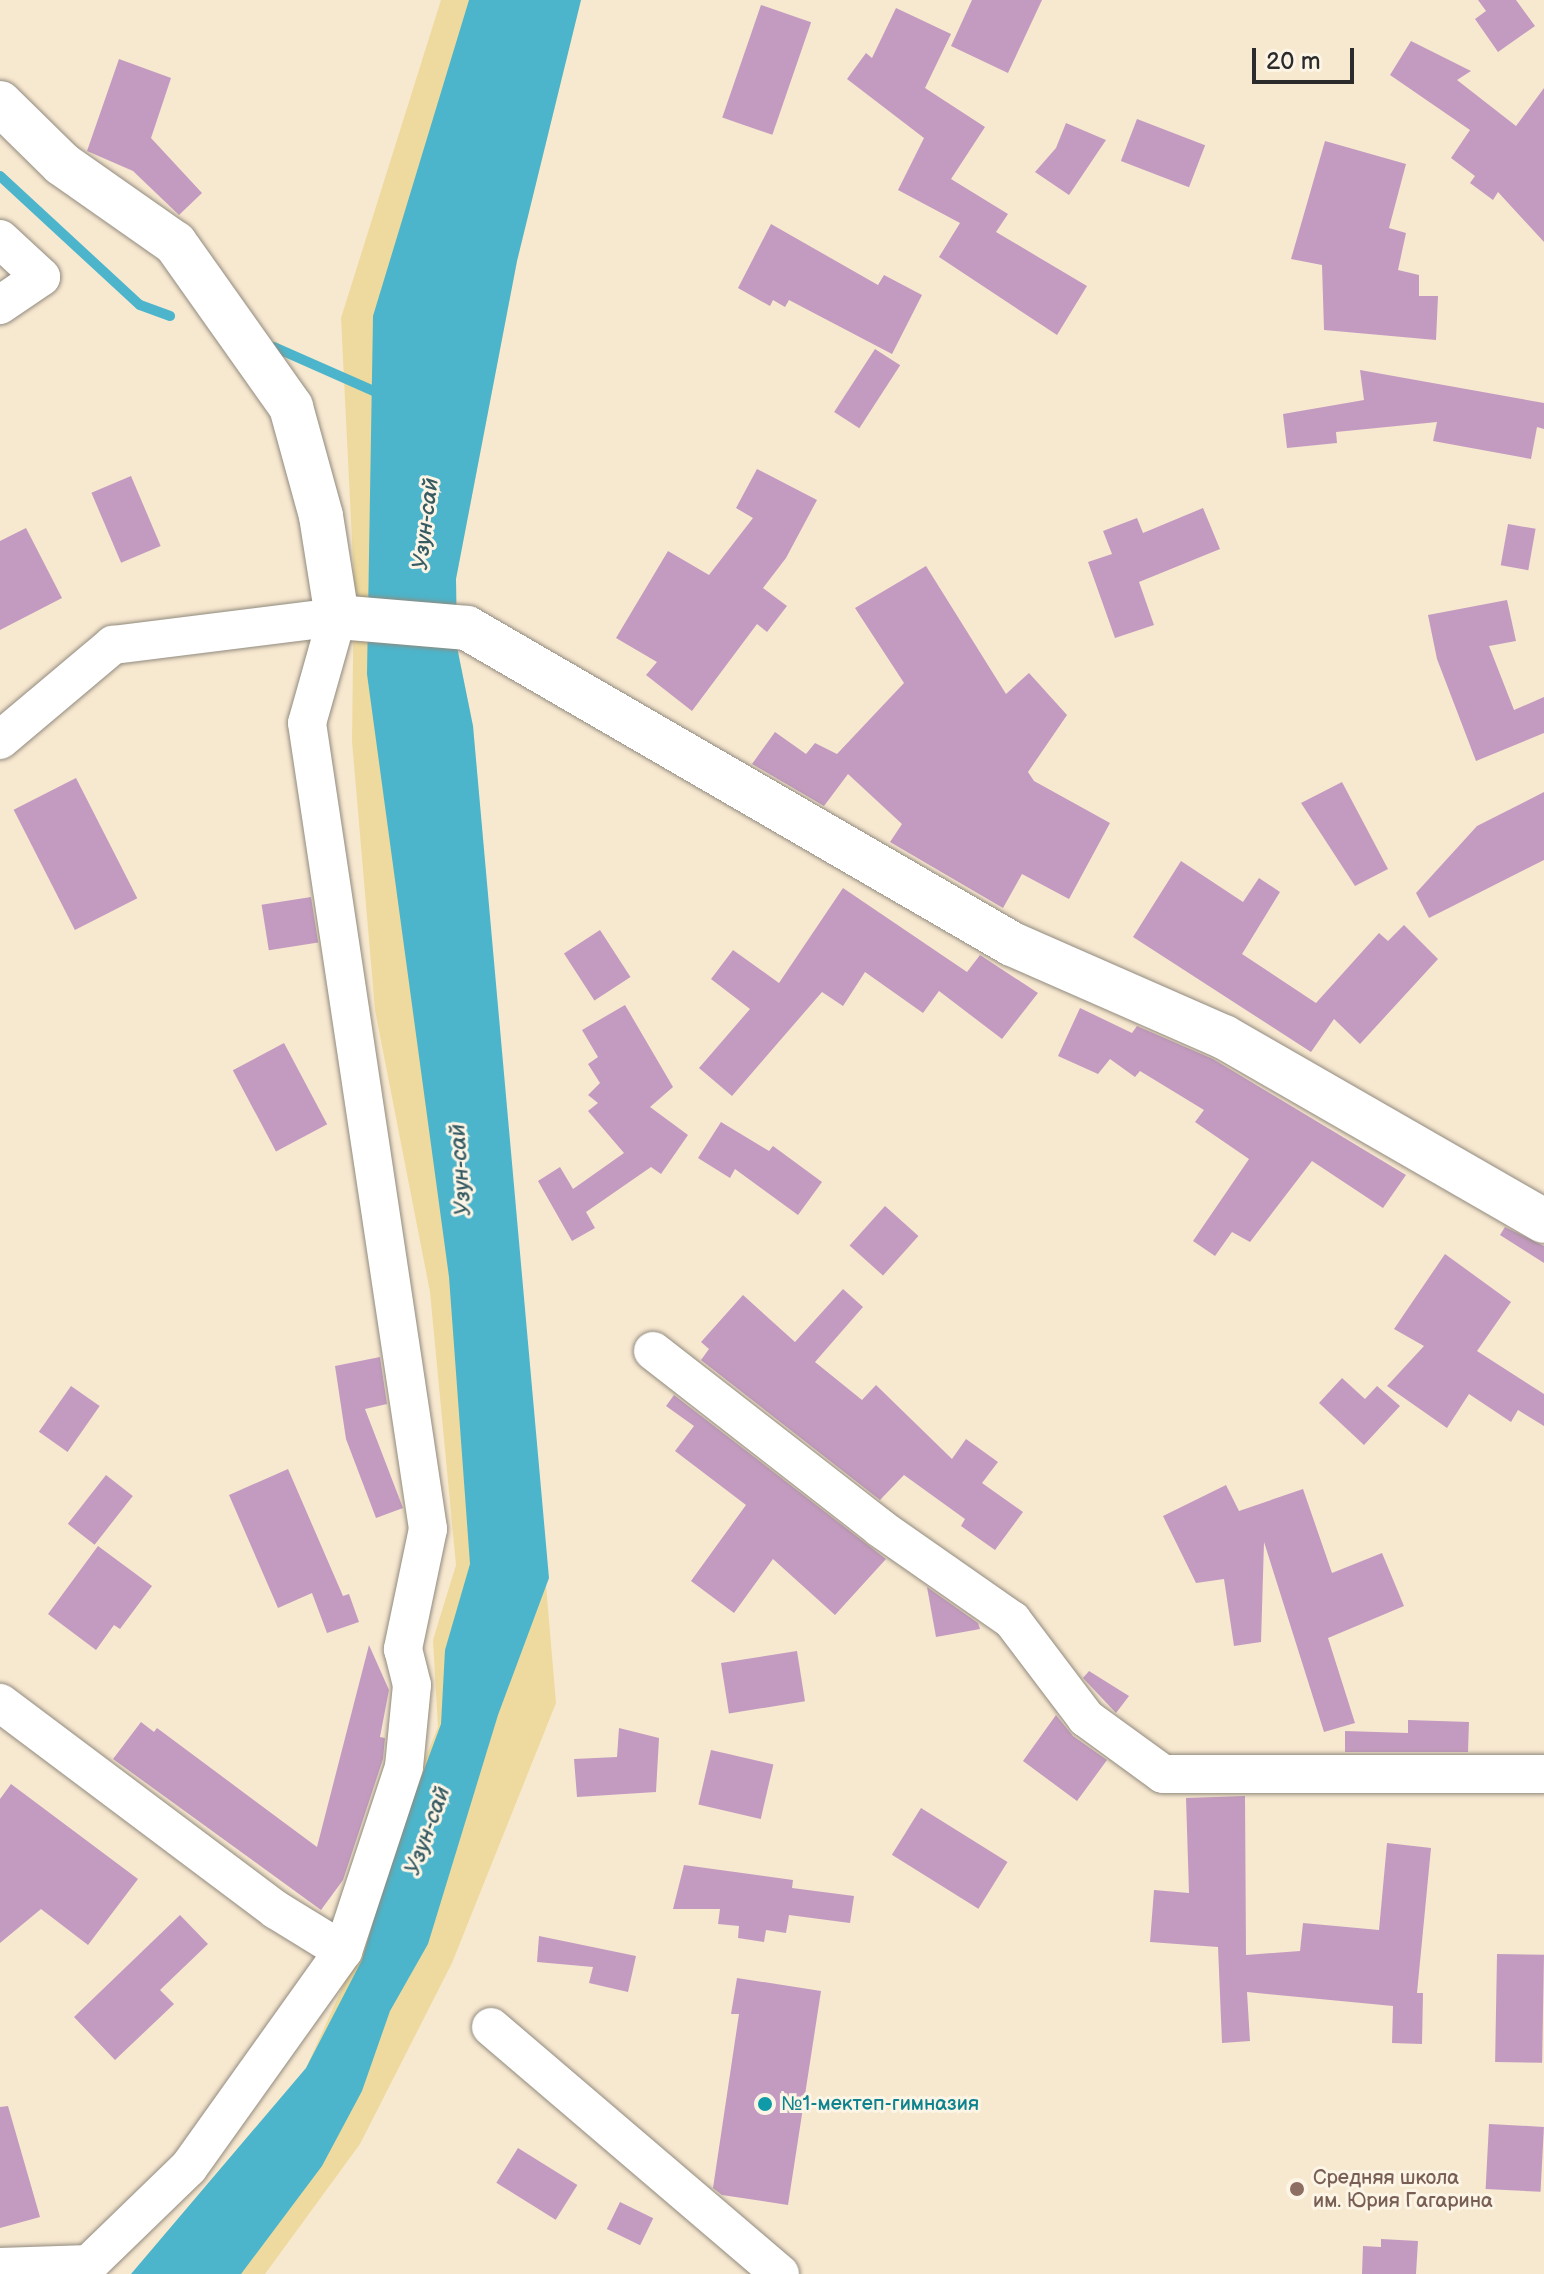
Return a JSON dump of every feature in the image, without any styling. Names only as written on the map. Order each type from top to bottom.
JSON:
[{"type":"street","points":[[0,103],[62,164],[175,243],[291,407],[347,616],[307,723],[428,1529],[403,1649],[412,1685],[404,1767],[343,1951],[189,2167],[89,2264],[0,2267]]},
{"type":"street","points":[[0,239],[41,277],[0,305]]},
{"type":"street","points":[[0,740],[113,645],[347,616],[467,628],[1012,944],[1224,1037],[1544,1221]]},
{"type":"street","points":[[653,1351],[880,1528],[1012,1620],[1086,1718],[1163,1774],[1544,1774]]},
{"type":"street","points":[[0,1703],[276,1910],[343,1951]]},
{"type":"street","points":[[491,2027],[780,2274]]},
{"type":"sand","points":[[441,0],[581,0],[517,261],[456,579],[457,647],[473,726],[556,1703],[452,1963],[360,2144],[265,2274],[197,2274],[234,2190],[306,2068],[354,1962],[383,1864],[438,1727],[433,1640],[456,1565],[430,1292],[375,1010],[352,741],[354,581],[341,318]]},
{"type":"water","name":"Узун-сай","points":[[469,0],[581,0],[517,261],[456,579],[457,647],[473,726],[549,1578],[498,1715],[428,1944],[390,2011],[362,2091],[322,2166],[241,2274],[131,2274],[306,2068],[362,1960],[392,1856],[441,1724],[445,1650],[470,1564],[449,1277],[367,674],[373,316]]},
{"type":"building","points":[[972,0],[1042,0],[1008,73],[951,46]]},
{"type":"building","points":[[1478,0],[1516,0],[1535,26],[1498,52],[1475,19],[1486,11]]},
{"type":"building","points":[[761,5],[811,22],[772,135],[722,118]]},
{"type":"building","points":[[896,8],[951,34],[925,88],[985,127],[951,179],[1008,214],[996,232],[1087,286],[1057,335],[939,257],[960,223],[898,190],[924,138],[847,79],[866,53],[872,58]]},
{"type":"building","points":[[1411,41],[1471,71],[1457,80],[1516,126],[1544,88],[1544,242],[1498,192],[1493,200],[1470,183],[1475,176],[1451,158],[1470,130],[1390,75]]},
{"type":"building","points":[[119,59],[171,78],[151,138],[202,193],[179,215],[133,171],[87,151]]},
{"type":"building","points":[[1137,119],[1205,145],[1189,187],[1121,161]]},
{"type":"building","points":[[1066,123],[1106,140],[1069,195],[1035,172],[1056,148]]},
{"type":"building","points":[[1325,141],[1406,164],[1389,228],[1406,233],[1398,270],[1419,275],[1419,296],[1438,296],[1436,340],[1324,330],[1322,265],[1291,259]]},
{"type":"building","points":[[771,224],[878,285],[884,275],[922,295],[892,354],[789,300],[785,307],[773,300],[770,306],[738,288]]},
{"type":"building","points":[[875,349],[900,365],[859,428],[834,412]]},
{"type":"building","points":[[1360,370],[1544,403],[1544,429],[1537,427],[1531,459],[1433,441],[1437,422],[1336,432],[1337,443],[1287,448],[1283,414],[1364,400]]},
{"type":"building","points":[[757,469],[817,500],[786,558],[763,588],[787,606],[767,632],[757,624],[692,711],[646,675],[657,662],[616,638],[668,551],[709,575],[753,518],[736,508]]},
{"type":"building","points":[[131,476],[161,546],[121,563],[91,493]]},
{"type":"building","points":[[1203,508],[1220,549],[1139,582],[1154,625],[1115,638],[1088,562],[1112,554],[1103,531],[1137,518],[1143,533]]},
{"type":"building","points":[[1508,524],[1536,529],[1528,570],[1501,565]]},
{"type":"building","points":[[26,528],[62,598],[0,630],[0,541]]},
{"type":"building","points":[[926,566],[1006,694],[1029,673],[1067,715],[1028,772],[1034,781],[1110,823],[1069,899],[1022,874],[1003,908],[890,842],[902,824],[848,774],[824,806],[752,764],[775,732],[806,754],[815,743],[837,754],[904,683],[855,608]]},
{"type":"building","points":[[1507,600],[1516,641],[1489,646],[1514,710],[1544,697],[1544,733],[1476,761],[1437,659],[1428,615]]},
{"type":"building","points":[[76,778],[137,898],[75,930],[14,810]]},
{"type":"building","points":[[1342,782],[1388,869],[1355,886],[1301,803]]},
{"type":"building","points":[[1544,792],[1544,860],[1429,918],[1416,893],[1477,826]]},
{"type":"building","points":[[1181,861],[1243,902],[1259,878],[1280,892],[1242,954],[1316,1003],[1379,933],[1388,941],[1404,925],[1438,959],[1360,1044],[1334,1019],[1311,1052],[1133,937]]},
{"type":"building","points":[[843,888],[967,972],[980,955],[1038,993],[1002,1039],[939,991],[923,1013],[865,972],[843,1006],[822,992],[732,1096],[699,1068],[750,1009],[711,979],[733,950],[779,983]]},
{"type":"building","points":[[311,897],[318,942],[269,950],[262,905]]},
{"type":"building","points":[[600,930],[630,977],[594,1000],[564,953]]},
{"type":"building","points":[[625,1005],[673,1087],[650,1107],[688,1135],[661,1174],[651,1167],[586,1212],[595,1228],[572,1241],[538,1181],[560,1167],[573,1189],[624,1153],[588,1111],[598,1103],[588,1095],[600,1083],[588,1064],[598,1057],[582,1030]]},
{"type":"building","points":[[1080,1008],[1132,1033],[1137,1026],[1213,1059],[1406,1175],[1383,1208],[1312,1161],[1250,1242],[1232,1232],[1215,1256],[1193,1241],[1249,1159],[1195,1122],[1204,1110],[1140,1071],[1135,1077],[1110,1059],[1098,1074],[1058,1056]]},
{"type":"building","points":[[284,1043],[327,1124],[276,1151],[233,1070]]},
{"type":"building","points":[[721,1122],[769,1151],[773,1146],[822,1182],[798,1215],[735,1169],[730,1178],[698,1158]]},
{"type":"building","points":[[885,1206],[918,1236],[883,1275],[850,1245]]},
{"type":"building","points":[[1505,1227],[1544,1246],[1544,1263],[1500,1235]]},
{"type":"building","points":[[1445,1254],[1511,1302],[1477,1351],[1544,1394],[1544,1426],[1518,1410],[1511,1422],[1469,1394],[1447,1428],[1387,1386],[1424,1346],[1394,1329]]},
{"type":"building","points":[[843,1289],[863,1307],[815,1362],[862,1400],[876,1385],[952,1459],[966,1439],[998,1462],[982,1483],[1023,1512],[995,1550],[961,1526],[965,1519],[904,1475],[880,1500],[701,1360],[709,1349],[701,1342],[743,1295],[795,1342]]},
{"type":"building","points":[[380,1357],[387,1404],[365,1409],[403,1508],[376,1518],[346,1439],[335,1366]]},
{"type":"building","points":[[1342,1378],[1365,1399],[1377,1386],[1400,1406],[1364,1445],[1319,1403]]},
{"type":"building","points":[[71,1386],[100,1406],[68,1452],[39,1432]]},
{"type":"building","points":[[674,1395],[886,1559],[835,1615],[773,1559],[734,1613],[691,1581],[746,1505],[675,1451],[694,1426],[666,1406]]},
{"type":"building","points":[[288,1469],[343,1596],[349,1594],[359,1622],[327,1633],[312,1593],[278,1608],[229,1495]]},
{"type":"building","points":[[106,1475],[133,1496],[95,1545],[68,1524]]},
{"type":"building","points":[[1226,1485],[1239,1511],[1303,1489],[1332,1573],[1382,1553],[1404,1606],[1328,1638],[1355,1723],[1324,1732],[1264,1542],[1261,1642],[1234,1646],[1224,1579],[1196,1583],[1163,1516]]},
{"type":"building","points":[[98,1546],[152,1586],[120,1629],[114,1625],[96,1650],[48,1614]]},
{"type":"building","points":[[927,1587],[978,1623],[980,1629],[936,1637]]},
{"type":"building","points":[[369,1645],[389,1690],[380,1737],[385,1738],[383,1759],[343,1880],[321,1910],[113,1759],[141,1722],[154,1732],[157,1728],[317,1847]]},
{"type":"building","points":[[797,1651],[805,1701],[729,1713],[721,1663]]},
{"type":"building","points":[[1089,1671],[1129,1696],[1116,1713],[1083,1678]]},
{"type":"building","points":[[1056,1715],[1073,1736],[1107,1760],[1077,1801],[1023,1761]]},
{"type":"building","points":[[1408,1720],[1469,1722],[1468,1752],[1345,1752],[1345,1731],[1408,1733]]},
{"type":"building","points":[[619,1728],[659,1738],[656,1792],[577,1797],[574,1759],[617,1757]]},
{"type":"building","points":[[711,1750],[773,1764],[761,1819],[698,1805]]},
{"type":"building","points":[[11,1784],[138,1879],[88,1945],[41,1909],[0,1943],[0,1799]]},
{"type":"building","points":[[1245,1796],[1246,1955],[1300,1951],[1303,1923],[1379,1930],[1387,1843],[1431,1848],[1417,1993],[1423,1993],[1422,2044],[1392,2043],[1393,2006],[1247,1992],[1250,2041],[1222,2043],[1218,1947],[1150,1942],[1154,1890],[1189,1893],[1186,1798]]},
{"type":"building","points":[[921,1808],[1008,1862],[978,1909],[892,1855]]},
{"type":"building","points":[[684,1865],[793,1880],[792,1888],[854,1896],[850,1923],[789,1915],[786,1933],[766,1930],[764,1942],[738,1938],[739,1926],[718,1924],[720,1909],[673,1909]]},
{"type":"building","points":[[180,1915],[208,1944],[160,1990],[174,2004],[115,2060],[74,2017]]},
{"type":"building","points":[[539,1936],[636,1956],[628,1992],[589,1983],[593,1967],[537,1962]]},
{"type":"building","points":[[1497,1954],[1544,1955],[1542,2063],[1495,2062]]},
{"type":"building","name":"№1-мектеп-гимназия","points":[[737,1978],[821,1991],[788,2205],[722,2195],[713,2188],[739,2014],[731,2014]]},
{"type":"building","points":[[8,2106],[40,2217],[0,2228],[0,2107]]},
{"type":"building","points":[[1489,2124],[1544,2127],[1541,2192],[1486,2189]]},
{"type":"building","points":[[518,2148],[577,2185],[556,2220],[496,2183]]},
{"type":"building","points":[[620,2202],[653,2218],[640,2245],[607,2229]]},
{"type":"building","points":[[1381,2239],[1418,2241],[1416,2274],[1362,2274],[1363,2246],[1381,2247]]},
{"type":"waterway","points":[[0,176],[140,305],[170,316]]},
{"type":"waterway","points":[[274,347],[385,396]]},
{"type":"place","name":"№1-мектеп-гимназия","points":[[765,2104]]},
{"type":"place","name":"Средняя школа им. Юрия Гагарина","points":[[1297,2189]]}]
